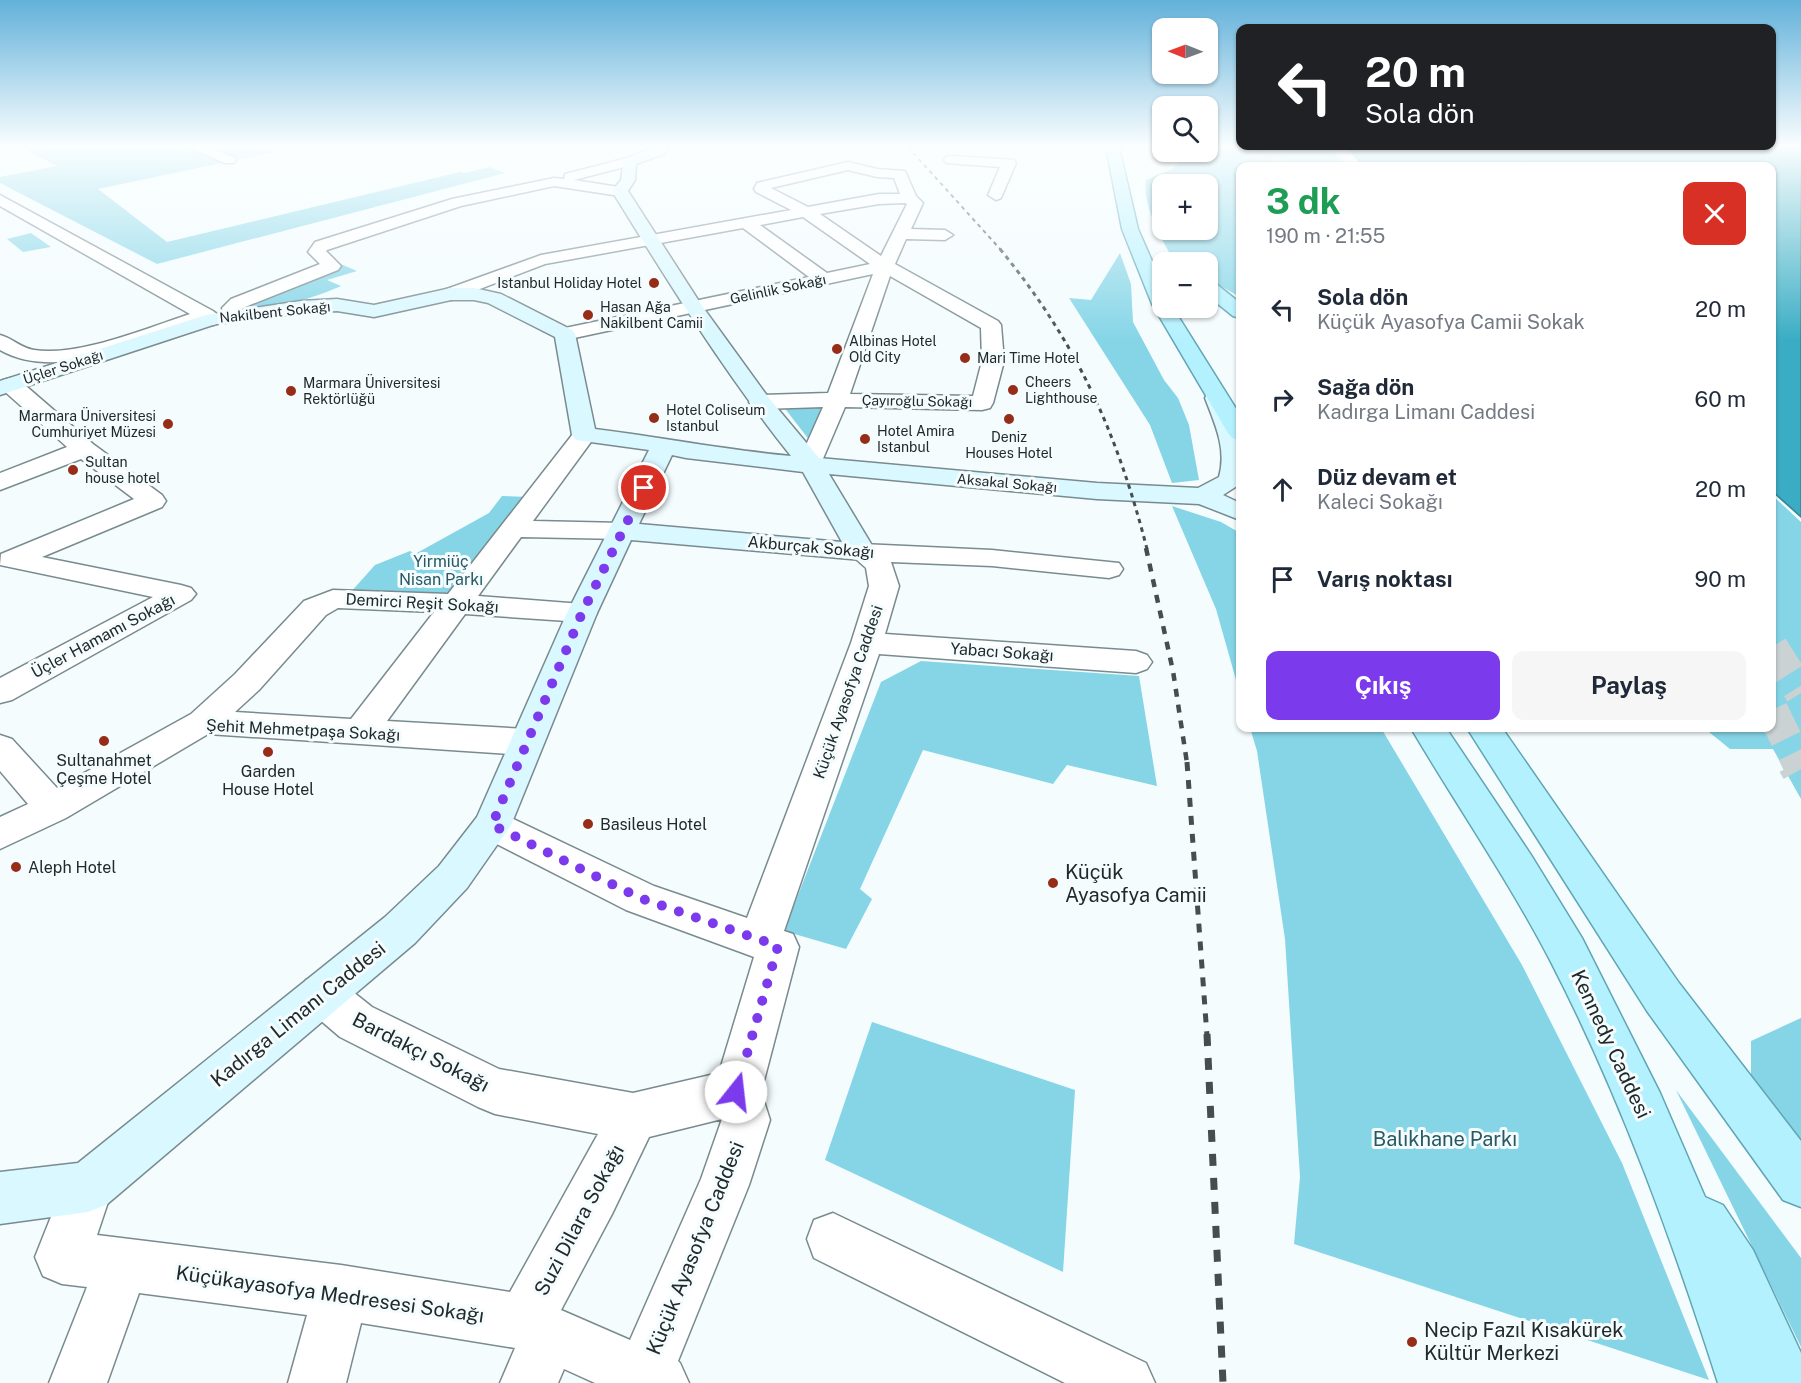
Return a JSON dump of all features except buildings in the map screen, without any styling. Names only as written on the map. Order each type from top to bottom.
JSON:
[{"type":"main road","name":"Küçük Ayasofya Caddesi","points":[[633,212],[694,308],[759,402],[810,464],[862,552]]},
{"type":"main road","points":[[1126,212],[1130,228],[1152,280]]},
{"type":"main road","name":"Nakilbent Sokağı","points":[[127,346],[209,317],[337,305],[374,311],[451,294],[494,298],[565,334]]},
{"type":"main road","points":[[1218,296],[1236,309]]},
{"type":"main road","points":[[1171,318],[1236,426]]},
{"type":"main road","points":[[565,334],[584,435]]},
{"type":"main road","name":"Üçler Sokağı","points":[[5,386],[127,346]]},
{"type":"main road","points":[[1203,496],[1230,481],[1234,470],[1234,438],[1210,383]]},
{"type":"main road","name":"Aksakal Sokağı","points":[[584,435],[777,462],[1097,491],[1203,496]]},
{"type":"main road","name":"Kadırga Limanı Caddesi","points":[[88,1187],[400,930],[453,878],[492,825],[582,613],[664,445]]},
{"type":"main road","points":[[841,517],[860,470]]},
{"type":"main road","points":[[1203,496],[1236,510]]},
{"type":"main road","name":"Akburçak Sokağı","points":[[624,531],[862,552]]},
{"type":"main road","name":"Kennedy Caddesi","points":[[1430,732],[1566,950],[1664,1155],[1725,1317],[1747,1383]]},
{"type":"main road","points":[[1487,732],[1663,997],[1801,1182]]},
{"type":"main road","points":[[1760,1128],[1801,1199]]},
{"type":"main road","points":[[1664,1155],[1734,1269],[1785,1383]]},
{"type":"main road","points":[[0,1198],[88,1187]]},
{"type":"street","points":[[21,212],[209,317]]},
{"type":"street","points":[[241,315],[232,312],[232,308],[238,303],[332,266],[317,252],[321,246],[428,212]]},
{"type":"street","points":[[451,294],[541,260],[806,212],[885,266]]},
{"type":"street","points":[[810,464],[837,400],[885,266],[911,212]]},
{"type":"street","points":[[748,224],[824,279]]},
{"type":"street","points":[[900,234],[945,235]]},
{"type":"street","name":"Gelinlik Sokağı","points":[[565,334],[885,266]]},
{"type":"street","name":"Çayıroğlu Sokağı","points":[[759,402],[837,400],[982,403],[993,361],[991,325],[885,266]]},
{"type":"street","points":[[0,341],[21,354],[59,355],[104,347],[209,317]]},
{"type":"street","points":[[0,482],[84,449],[5,386]]},
{"type":"street","points":[[361,731],[584,435]]},
{"type":"street","name":"Üçler Hamamı Sokağı","points":[[6,562],[153,501],[84,449]]},
{"type":"street","name":"Akburçak Sokağı","points":[[513,530],[624,531]]},
{"type":"street","name":"Akburçak Sokağı","points":[[862,552],[992,558],[1109,569]]},
{"type":"street","name":"Küçük Ayasofya Caddesi","points":[[652,1379],[746,1120],[736,1092],[769,943],[884,586],[879,565],[862,552]]},
{"type":"street","name":"Üçler Hamamı Sokağı","points":[[0,692],[181,594],[6,562]]},
{"type":"street","name":"Demirci Reşit Sokağı","points":[[203,722],[247,682],[315,608],[333,599],[457,604],[582,613]]},
{"type":"street","name":"Yabacı Sokağı","points":[[867,643],[1136,662]]},
{"type":"street","name":"Şehit Mehmetpaşa Sokağı","points":[[0,834],[53,808],[203,722],[526,742]]},
{"type":"street","points":[[0,748],[53,808]]},
{"type":"street","points":[[492,825],[640,898],[769,943]]},
{"type":"street","name":"Bardakçı Sokağı","points":[[322,994],[356,1022],[495,1091],[633,1118],[736,1092]]},
{"type":"street","name":"Suzi Dilara Sokağı","points":[[534,1346],[594,1196],[633,1118]]},
{"type":"street","name":"Küçükayasofya Medresesi Sokağı","points":[[88,1187],[62,1257],[340,1292],[652,1379]]},
{"type":"street","points":[[833,1239],[1126,1383]]},
{"type":"street","points":[[78,1383],[122,1265]]},
{"type":"street","points":[[317,1383],[340,1292]]},
{"type":"green space","points":[[55,212],[127,212],[167,242],[294,212],[358,212],[157,264]]},
{"type":"green space","points":[[1218,212],[1236,212],[1236,295],[1218,285],[1218,252],[1170,252],[1162,240],[1218,240]]},
{"type":"green space","points":[[31,233],[51,247],[23,252],[7,239]]},
{"type":"green space","points":[[1120,253],[1131,284],[1133,322],[1164,380],[1178,398],[1189,425],[1199,480],[1172,483],[1150,425],[1069,298],[1091,300]]},
{"type":"green space","points":[[343,265],[357,271],[327,280],[341,286],[332,290],[278,306],[265,308],[244,304]]},
{"type":"green space","points":[[824,405],[810,441],[783,406]]},
{"type":"green space","name":"Yirmiüç Nisan Parkı","points":[[502,496],[531,497],[453,597],[350,593],[375,565],[410,551],[415,554],[489,513]]},
{"type":"green space","points":[[1776,499],[1801,522],[1801,799],[1773,749],[1730,749],[1709,732],[1776,732]]},
{"type":"green space","points":[[1172,506],[1221,522],[1236,531],[1236,680],[1216,609]]},
{"type":"green space","points":[[921,661],[1139,676],[1157,786],[1067,765],[1053,784],[923,750],[860,889],[872,899],[846,949],[784,931],[881,682]]},
{"type":"green space","name":"Balıkhane Parkı","points":[[1251,732],[1383,732],[1522,965],[1622,1163],[1709,1380],[1294,1244],[1300,1177],[1285,939],[1257,751]]},
{"type":"green space","points":[[1801,1018],[1801,1144],[1751,1083],[1751,1041]]},
{"type":"green space","points":[[872,1022],[1075,1090],[1063,1272],[825,1160]]},
{"type":"green space","points":[[1676,1090],[1801,1258],[1801,1347]]},
{"type":"shaded area","points":[[1776,212],[1801,212],[1801,517],[1776,495]]},
{"type":"tunnel","points":[[1776,653],[1801,693]]},
{"type":"tunnel","points":[[1776,718],[1798,763]]},
{"type":"tunnel","points":[[1797,762],[1801,769]]},
{"type":"railway","points":[[966,212],[1001,250]]},
{"type":"railway","points":[[1000,249],[1051,319],[1091,390],[1122,466],[1147,549]]},
{"type":"railway","points":[[1146,548],[1173,671],[1187,763]]},
{"type":"railway","points":[[1187,762],[1207,1036]]},
{"type":"railway","points":[[1207,1034],[1223,1383]]},
{"type":"place","name":"Istanbul Holiday Hotel","points":[[654,283]]},
{"type":"place","name":"Hasan Ağa Nakilbent Camii","points":[[588,315]]},
{"type":"place","name":"Albinas Hotel Old City","points":[[837,349]]},
{"type":"place","name":"Mari Time Hotel","points":[[965,358]]},
{"type":"place","name":"Cheers Lighthouse","points":[[1013,390]]},
{"type":"place","name":"Marmara Üniversitesi Rektörlüğü","points":[[291,391]]},
{"type":"place","name":"Hotel Coliseum Istanbul","points":[[654,418]]},
{"type":"place","name":"Deniz Houses Hotel","points":[[1009,419]]},
{"type":"place","name":"Marmara Üniversitesi Cumhuriyet Müzesi","points":[[168,424]]},
{"type":"place","name":"Hotel Amira Istanbul","points":[[865,439]]},
{"type":"place","name":"Sultan house hotel","points":[[73,470]]},
{"type":"place","name":"Sultanahmet Çeşme Hotel","points":[[104,741]]},
{"type":"place","name":"Garden House Hotel","points":[[268,752]]},
{"type":"place","name":"Basileus Hotel","points":[[588,824]]},
{"type":"place","name":"Aleph Hotel","points":[[16,867]]},
{"type":"place","name":"Küçük Ayasofya Camii","points":[[1053,883]]},
{"type":"place","name":"Necip Fazıl Kısakürek Kültür Merkezi","points":[[1412,1342]]},
{"type":"route","points":[[644,488],[582,613],[492,825],[640,898],[778,946],[736,1092]]}]
